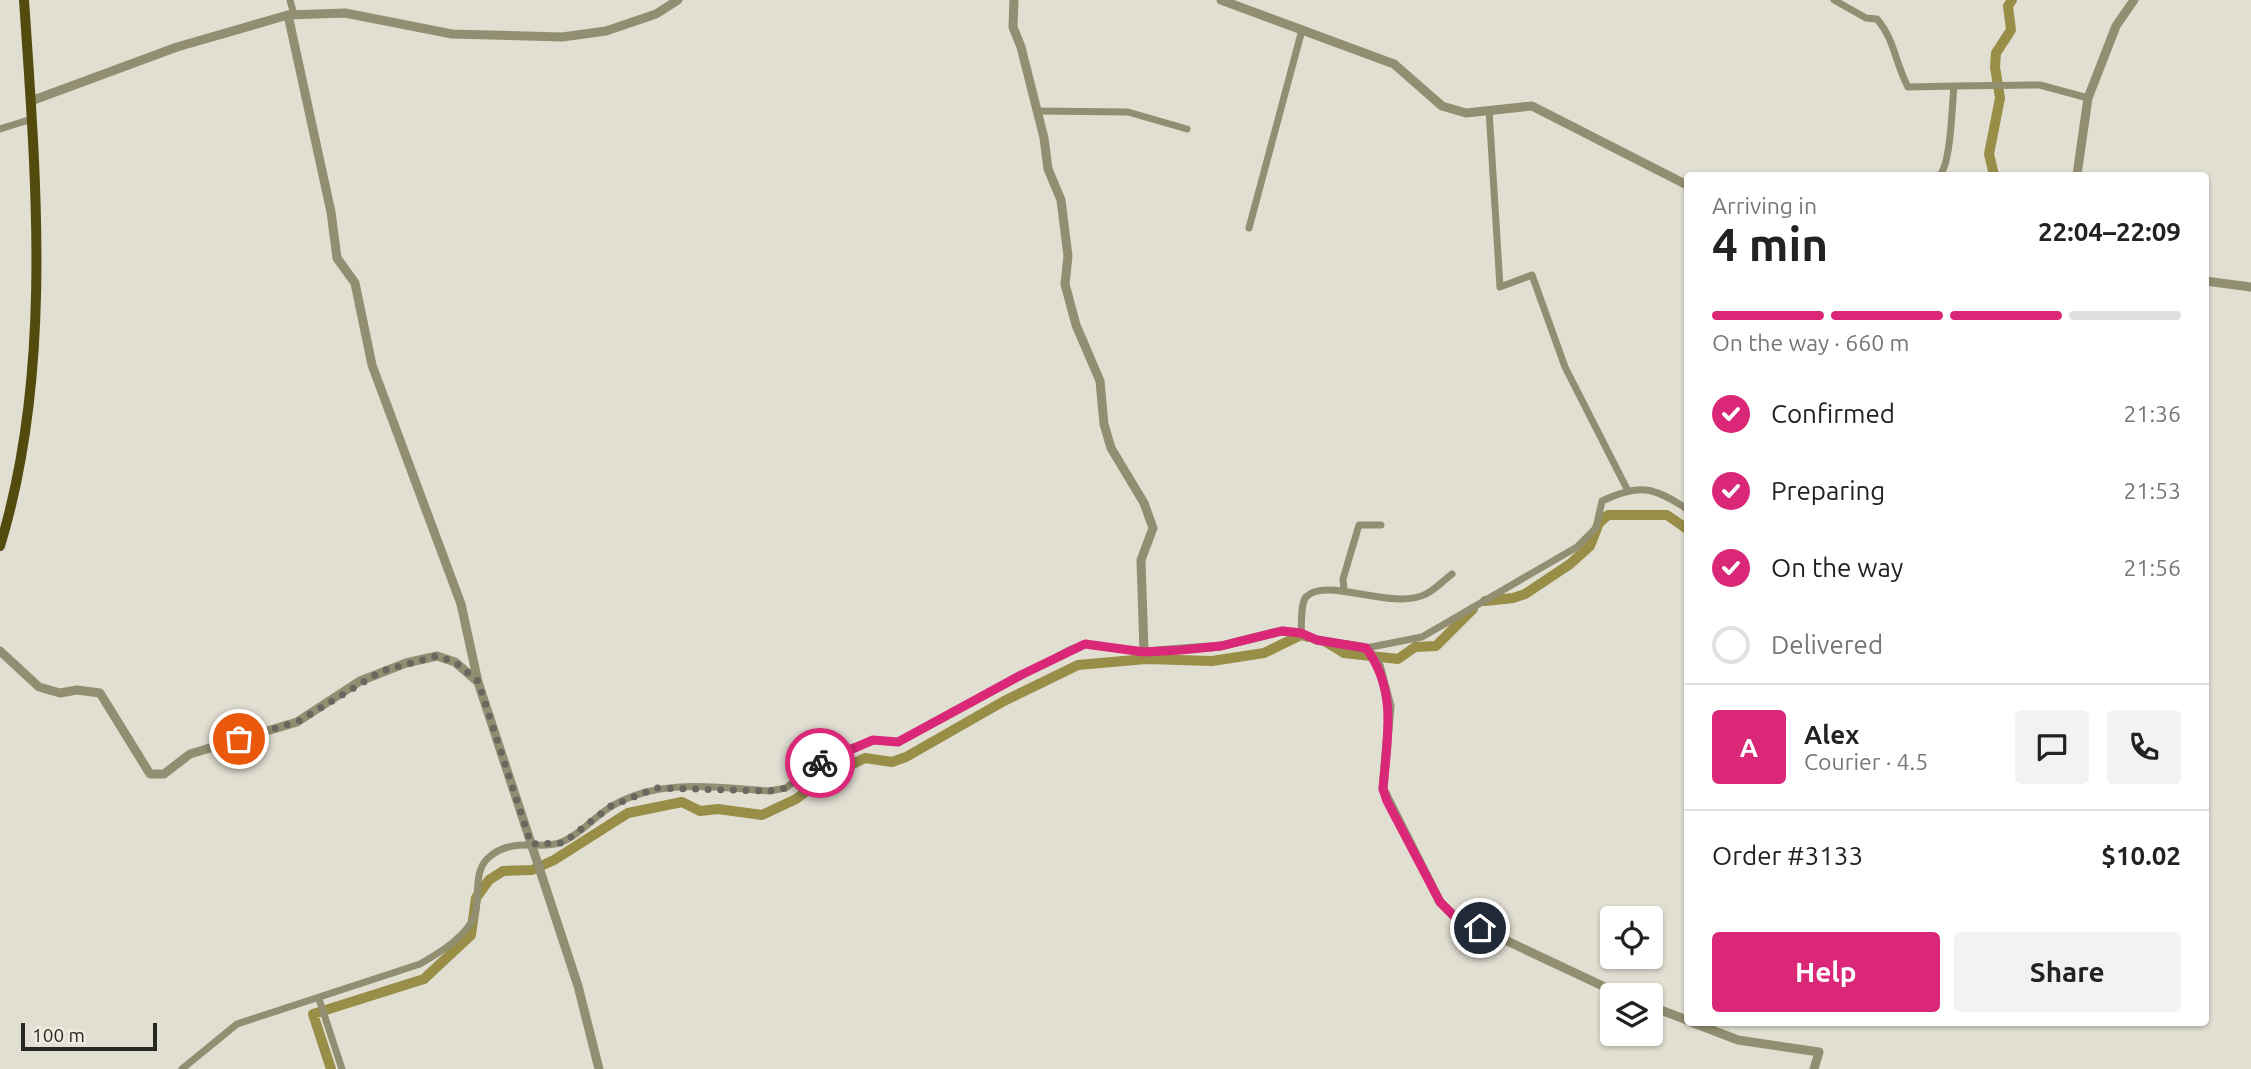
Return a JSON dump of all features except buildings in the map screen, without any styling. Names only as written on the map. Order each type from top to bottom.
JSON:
[{"type":"main road","points":[[0,546],[20,464],[33,368],[35,289],[32,119],[24,0]]},
{"type":"street","points":[[290,0],[331,212],[337,258],[355,283],[372,365],[461,604],[478,681],[578,986],[599,1069]]},
{"type":"street","points":[[31,101],[177,47],[291,15],[330,12],[361,15],[452,34],[562,37],[606,31],[656,14],[678,0]]},
{"type":"street","points":[[1014,0],[1013,27],[1021,47],[1037,111],[1048,169],[1061,200],[1068,256],[1065,284],[1076,325],[1100,381],[1104,424],[1111,448],[1144,503],[1153,528],[1141,560],[1144,652]]},
{"type":"street","points":[[1834,0],[1866,18],[1877,19],[1888,33],[1900,72],[1908,87],[2040,85],[2088,98]]},
{"type":"street","points":[[2077,172],[2088,98],[2116,26],[2134,0]]},
{"type":"street","points":[[1224,1],[1394,64],[1442,106],[1466,113],[1532,106],[1684,183]]},
{"type":"street","points":[[1249,228],[1303,30]]},
{"type":"street","points":[[1942,172],[1948,163],[1954,86]]},
{"type":"street","points":[[1489,110],[1500,287],[1532,275],[1565,367],[1627,489]]},
{"type":"street","points":[[1037,111],[1128,112],[1187,129]]},
{"type":"street","points":[[0,128],[32,119]]},
{"type":"street","points":[[2209,282],[2251,287]]},
{"type":"street","points":[[182,1069],[237,1024],[420,964],[437,954],[470,925],[476,912],[477,885],[486,859],[508,846],[563,843],[611,806],[656,788],[769,791],[786,788],[811,768],[845,750],[873,740],[898,742],[1085,644],[1144,652],[1221,646],[1282,631],[1366,648],[1422,637],[1577,547],[1596,528],[1602,502],[1627,489],[1663,493],[1684,507]]},
{"type":"street","points":[[1344,590],[1343,579],[1359,525],[1381,525]]},
{"type":"street","points":[[1301,633],[1307,596],[1315,592],[1344,590],[1391,601],[1426,594],[1452,574]]},
{"type":"street","points":[[1366,648],[1379,665],[1390,706],[1383,789],[1440,902],[1454,916],[1600,985]]},
{"type":"street","points":[[0,651],[39,687],[60,693],[77,690],[100,693],[150,774],[164,774],[190,754],[297,722],[360,681],[407,663],[437,656],[455,662],[478,681]]},
{"type":"street","points":[[319,999],[342,1069]]},
{"type":"street","points":[[1663,1011],[1684,1019]]},
{"type":"street","points":[[1702,1026],[1738,1040],[1819,1052],[1814,1069]]},
{"type":"waterway","points":[[1993,172],[1989,154],[2000,98],[1995,67],[1996,53],[2011,30],[2008,6],[2012,0]]},
{"type":"waterway","points":[[1485,601],[1525,594],[1570,564],[1590,546],[1599,523],[1608,515],[1667,515],[1684,527]]},
{"type":"waterway","points":[[1326,642],[1344,653],[1398,659],[1415,647],[1436,646],[1473,609]]},
{"type":"waterway","points":[[331,1069],[313,1014],[424,979],[471,935],[476,898],[489,880],[503,871],[532,870],[554,860],[628,813],[682,802],[700,811],[718,809],[762,815],[796,799],[824,778],[865,758],[892,762],[906,757],[1004,701],[1078,665],[1146,659],[1212,661],[1264,653],[1301,635],[1308,637]]},
{"type":"way so far","points":[[239,739],[297,722],[360,681],[382,671],[437,656],[455,662],[478,681],[531,844],[563,843],[611,806],[639,792],[656,788],[769,791],[786,788],[820,763]]},
{"type":"route","points":[[820,763],[873,740],[898,742],[1021,675],[1085,644],[1144,652],[1181,650],[1221,646],[1282,631],[1366,648],[1379,665],[1390,706],[1383,789],[1387,801],[1440,902],[1454,916],[1480,928]]}]
